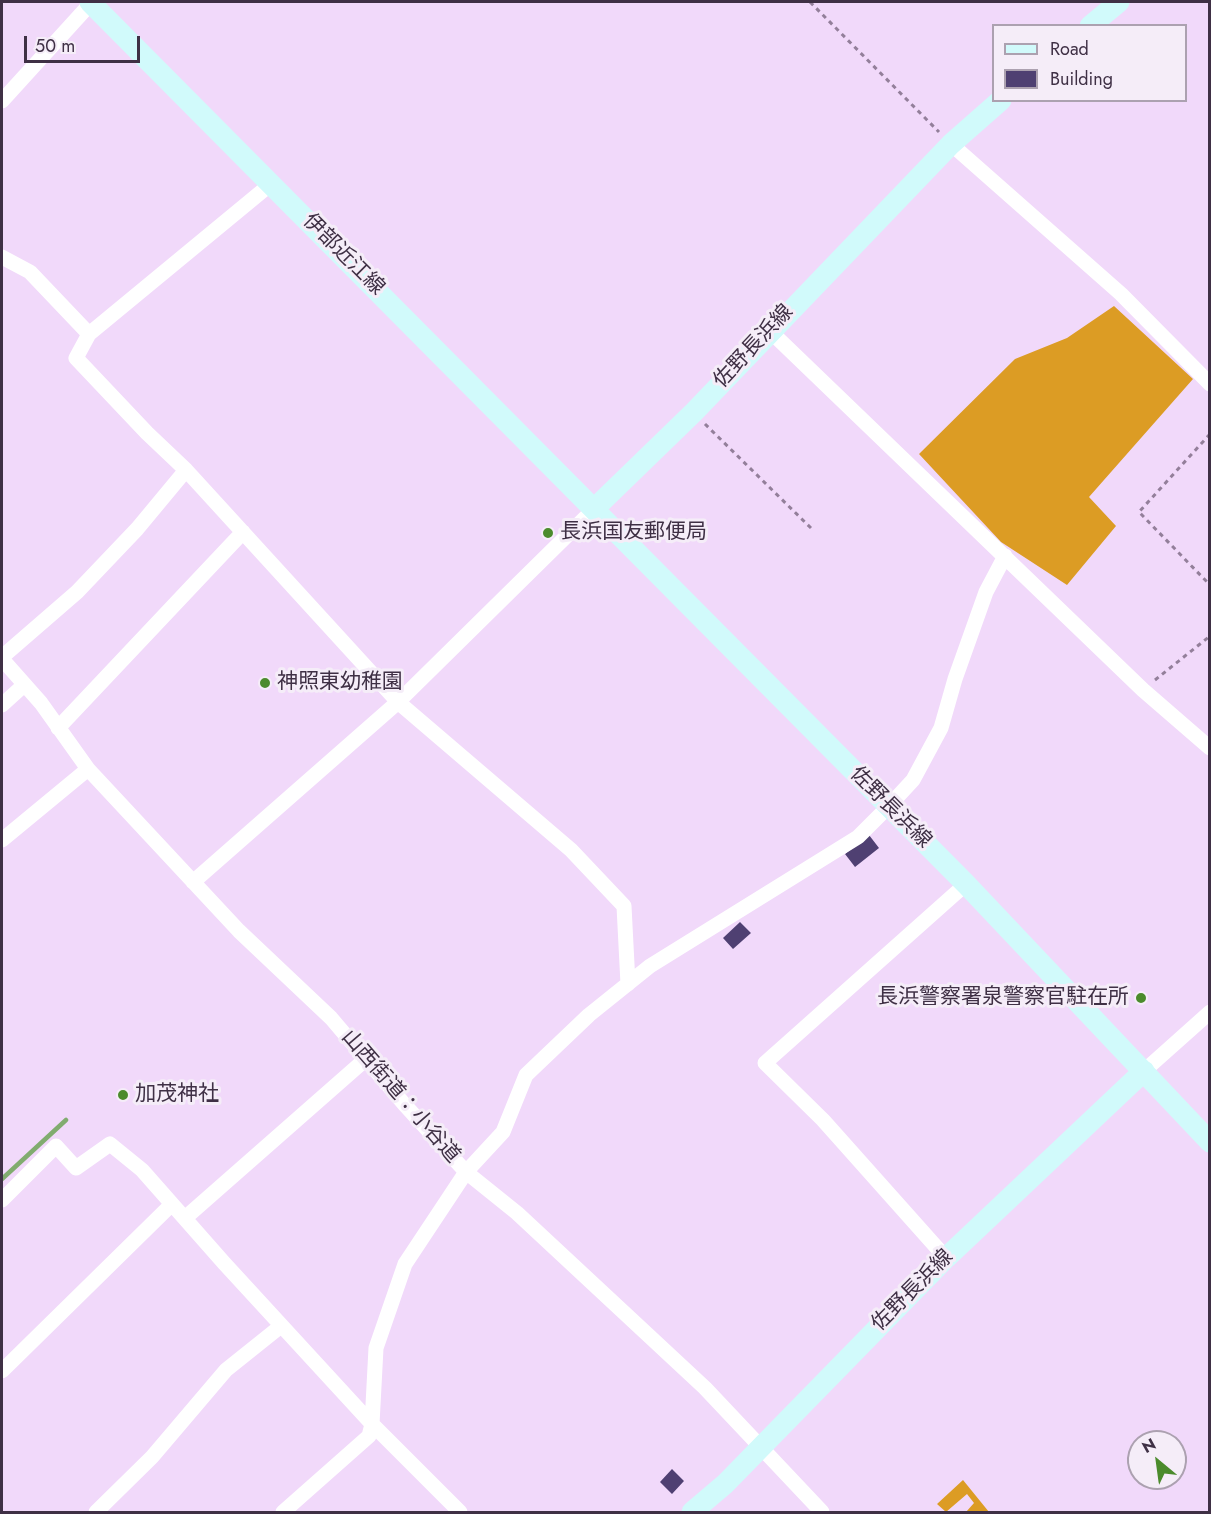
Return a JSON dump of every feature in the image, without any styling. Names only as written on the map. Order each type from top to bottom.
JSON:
[{"type":"main road","name":"伊部近江線","points":[[91,2],[594,509]]},
{"type":"main road","points":[[1092,24],[1119,2]]},
{"type":"main road","name":"佐野長浜線","points":[[692,1512],[724,1484],[946,1258],[1144,1071],[966,884],[594,509],[693,412],[951,144],[999,102]]},
{"type":"main road","points":[[1144,1071],[1209,1142]]},
{"type":"street","points":[[2,101],[91,2]]},
{"type":"street","points":[[951,144],[1121,294],[1209,384]]},
{"type":"street","points":[[272,183],[88,334],[76,358],[186,471],[398,702],[571,850],[624,906],[628,984]]},
{"type":"street","points":[[2,257],[30,272],[88,334]]},
{"type":"street","points":[[770,331],[1143,690],[1209,748]]},
{"type":"street","points":[[2,658],[77,592],[137,529],[186,471]]},
{"type":"street","points":[[193,882],[398,702],[594,509]]},
{"type":"street","points":[[58,728],[243,532]]},
{"type":"street","points":[[283,1512],[369,1436],[372,1424],[376,1348],[405,1264],[466,1172],[503,1132],[526,1075],[589,1015],[650,966],[858,837],[913,780],[941,728],[955,679],[986,592],[1005,556]]},
{"type":"street","name":"山西街道：小谷道","points":[[2,658],[88,770],[239,931],[331,1018],[466,1172],[517,1213],[705,1388],[822,1512]]},
{"type":"street","points":[[2,705],[24,685]]},
{"type":"street","points":[[2,840],[88,770]]},
{"type":"street","points":[[946,1258],[823,1120],[765,1063],[966,884]]},
{"type":"street","points":[[1144,1071],[1209,1012]]},
{"type":"street","points":[[185,1218],[367,1058]]},
{"type":"street","points":[[2,1200],[56,1146],[76,1168],[110,1144],[142,1170],[372,1424],[460,1512]]},
{"type":"street","points":[[2,1371],[172,1204]]},
{"type":"street","points":[[96,1512],[152,1457],[226,1370],[281,1326]]},
{"type":"path","points":[[810,2],[951,144]]},
{"type":"path","points":[[693,412],[814,531]]},
{"type":"path","points":[[1209,434],[1139,512],[1209,585]]},
{"type":"path","points":[[1143,690],[1209,636]]},
{"type":"shaded area","points":[[1114,306],[1193,379],[1089,497],[1116,526],[1067,585],[1001,542],[919,454],[1015,359],[1067,338]]},
{"type":"shaded area","points":[[963,1480],[989,1512],[966,1512],[974,1503],[967,1494],[946,1512],[937,1504]]},
{"type":"building","points":[[869,835],[879,848],[855,867],[845,854]]},
{"type":"building","points":[[740,922],[751,933],[733,949],[723,938]]},
{"type":"building","points":[[672,1469],[684,1481],[672,1494],[660,1482]]},
{"type":"waterway","points":[[2,1179],[66,1120]]},
{"type":"place","name":"長浜国友郵便局","points":[[548,533]]},
{"type":"place","name":"神照東幼稚園","points":[[265,683]]},
{"type":"place","name":"長浜警察署泉警察官駐在所","points":[[1141,998]]},
{"type":"place","name":"加茂神社","points":[[123,1095]]}]
